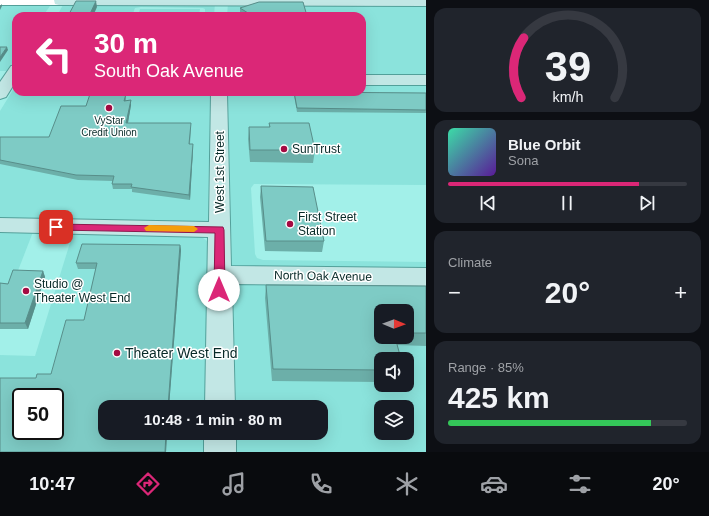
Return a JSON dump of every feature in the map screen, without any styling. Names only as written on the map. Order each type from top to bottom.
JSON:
[{"type":"street","points":[[0,1],[58,4],[221,4],[363,1],[426,2]]},
{"type":"street","points":[[0,94],[10,76]]},
{"type":"street","points":[[366,80],[426,80]]},
{"type":"street","name":"West 1st Street","points":[[219,96],[220,400]]},
{"type":"street","points":[[0,225],[220,230]]},
{"type":"street","name":"North Oak Avenue","points":[[219,275],[426,277]]},
{"type":"street","points":[[220,440],[220,452]]},
{"type":"shaded area","points":[[0,3],[52,3],[46,12],[12,12],[12,63],[7,71],[0,71]]},
{"type":"shaded area","points":[[64,3],[215,3],[214,12],[205,12],[205,9],[203,8],[141,7],[135,8],[134,12],[59,12]]},
{"type":"shaded area","points":[[228,3],[426,4],[426,77],[366,76],[366,12],[227,12]]},
{"type":"shaded area","points":[[140,9],[200,9],[200,12],[139,12]]},
{"type":"shaded area","points":[[366,83],[426,84],[426,185],[254,184],[251,188],[255,254],[257,258],[263,260],[426,262],[426,269],[232,267],[228,96],[366,96]]},
{"type":"shaded area","points":[[12,92],[12,96],[210,96],[208,222],[0,218],[0,111]]},
{"type":"shaded area","points":[[0,232],[33,232],[0,317]]},
{"type":"shaded area","points":[[73,233],[200,236],[206,240],[210,246],[207,400],[98,400],[98,440],[206,440],[206,452],[0,452],[0,355],[35,356]]},
{"type":"shaded area","points":[[233,284],[426,286],[426,452],[237,452],[237,440],[328,440],[328,400],[236,400]]},
{"type":"building","points":[[76,1],[96,1],[91,12],[70,12]]},
{"type":"building","points":[[259,2],[303,2],[306,12],[246,12],[240,8]]},
{"type":"building","points":[[0,47],[7,47],[0,57]]},
{"type":"building","points":[[366,93],[426,93],[426,110],[297,108],[295,96],[366,96]]},
{"type":"building","points":[[89,96],[125,96],[124,101],[131,100],[126,123],[191,123],[189,144],[193,144],[189,195],[131,187],[132,184],[112,184],[114,176],[76,175],[0,160],[0,137],[49,137],[61,106],[86,106]]},
{"type":"building","points":[[269,123],[309,123],[315,150],[250,150],[249,127],[270,127]]},
{"type":"building","name":"First Street Station","points":[[261,186],[313,187],[324,241],[266,241]]},
{"type":"building","points":[[82,244],[180,245],[169,400],[98,400],[98,440],[166,440],[165,452],[0,452],[0,378],[36,378],[37,374],[51,374],[66,320],[84,320],[97,263],[76,263]]},
{"type":"building","points":[[13,270],[43,271],[25,323],[0,323],[0,283],[8,284]]},
{"type":"building","points":[[266,285],[426,286],[426,333],[414,333],[414,304],[374,304],[374,344],[397,344],[399,352],[374,352],[374,370],[273,369]]},
{"type":"slow traffic","points":[[149,228],[194,229]]},
{"type":"place","name":"VyStar Credit Union","points":[[109,108]]},
{"type":"place","name":"SunTrust","points":[[284,149]]},
{"type":"place","name":"First Street Station","points":[[290,224]]},
{"type":"place","name":"Studio @ Theater West End","points":[[26,291]]},
{"type":"place","name":"Theater West End","points":[[117,353]]},
{"type":"route","points":[[56,227],[220,230],[219,290]]}]
